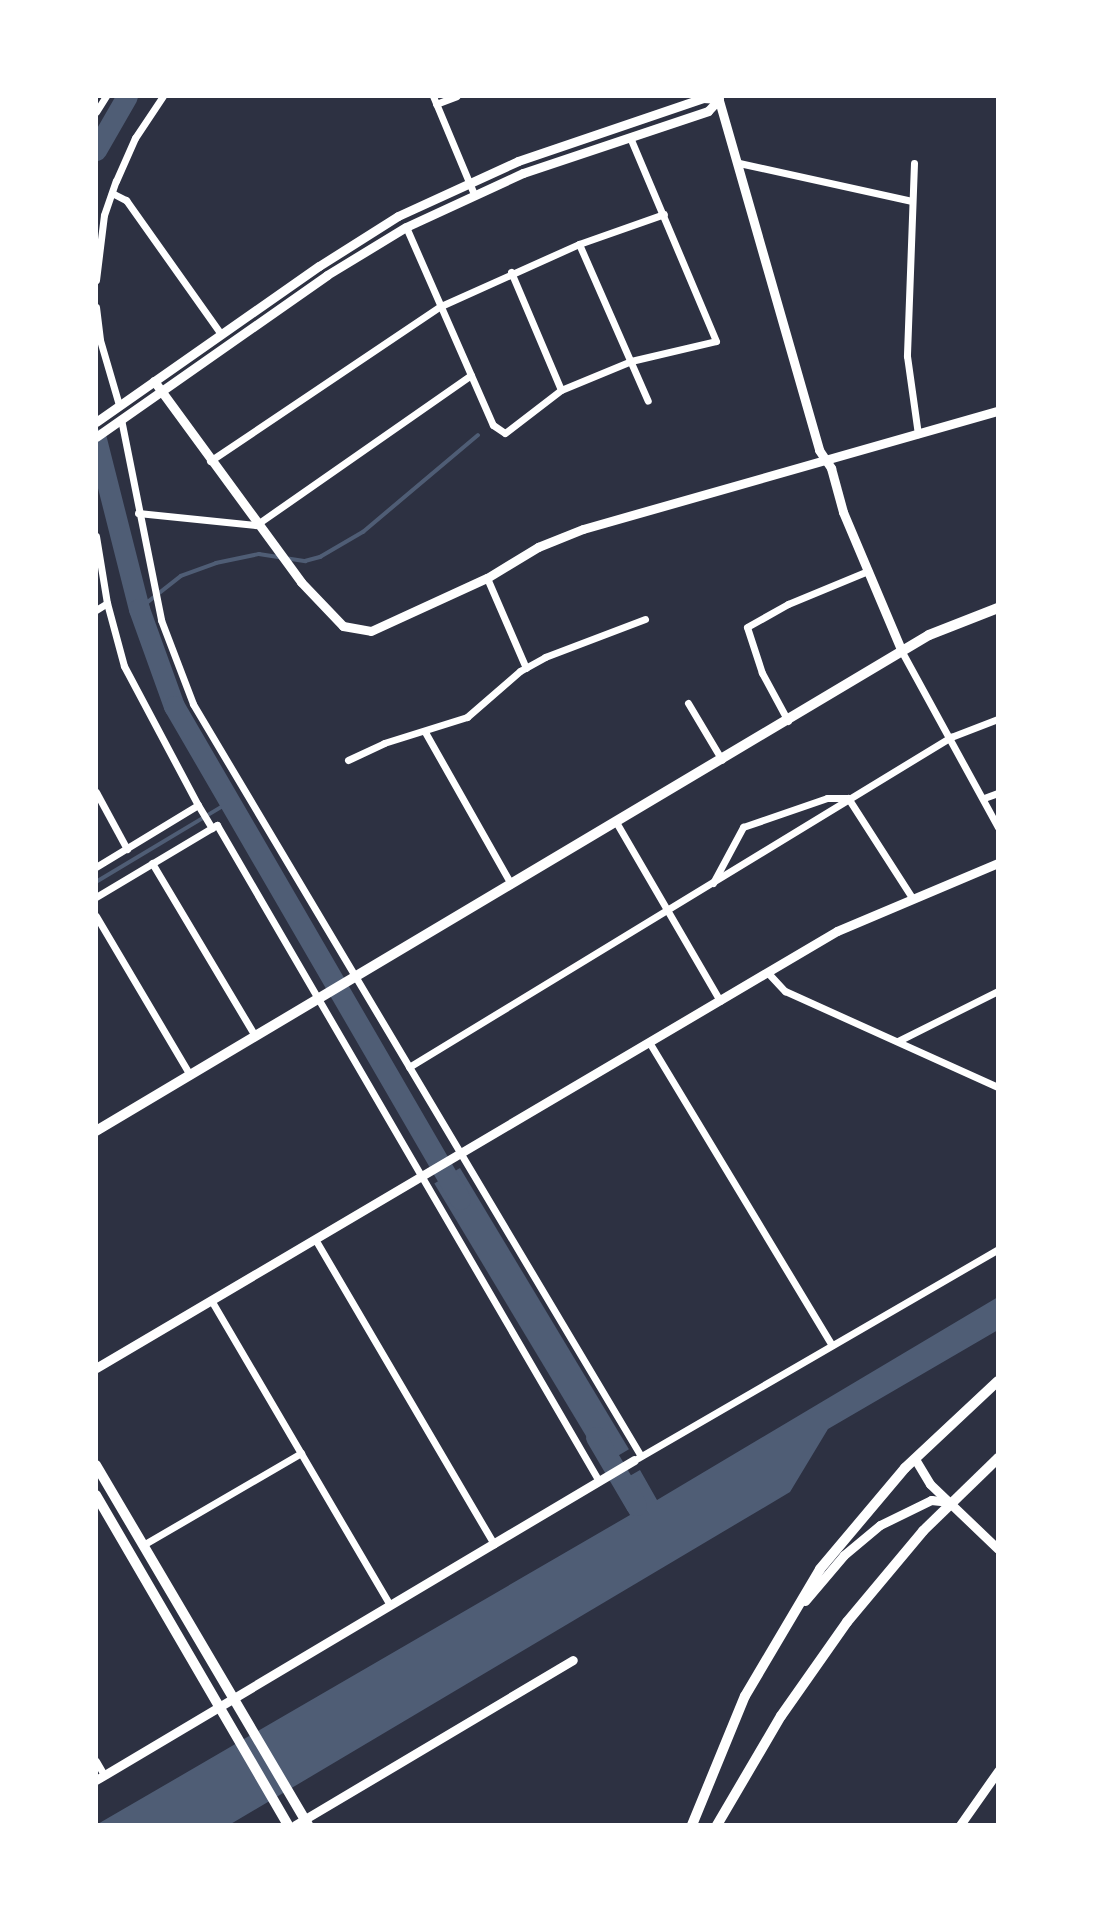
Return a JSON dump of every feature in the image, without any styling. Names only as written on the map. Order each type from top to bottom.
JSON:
[{"type":"main road","points":[[96,1131],[722,761],[929,635],[998,608]]},
{"type":"main road","points":[[692,1825],[745,1696],[784,1624],[843,1540],[915,1459],[998,1381]]},
{"type":"main road","points":[[717,1825],[804,1680],[868,1595],[950,1502],[998,1458]]},
{"type":"main road","points":[[96,1465],[234,1697],[303,1823]]},
{"type":"main road","points":[[96,1495],[288,1825]]},
{"type":"street","points":[[96,112],[106,96]]},
{"type":"street","points":[[96,280],[104,215],[112,193],[135,138],[163,96]]},
{"type":"street","points":[[457,96],[435,100],[474,194]]},
{"type":"street","points":[[96,422],[359,239],[470,182],[703,98],[719,98]]},
{"type":"street","points":[[96,437],[327,275],[406,226],[474,194],[708,111],[719,98]]},
{"type":"street","points":[[719,98],[825,460],[901,652],[951,737],[998,827]]},
{"type":"street","points":[[406,226],[493,425],[505,433],[561,390],[631,361],[716,341],[630,137]]},
{"type":"street","points":[[739,163],[912,201]]},
{"type":"street","points":[[914,163],[906,355],[918,434]]},
{"type":"street","points":[[112,193],[126,200],[221,334]]},
{"type":"street","points":[[210,461],[441,306],[511,272],[663,214]]},
{"type":"street","points":[[579,244],[648,401]]},
{"type":"street","points":[[511,272],[561,390]]},
{"type":"street","points":[[96,307],[102,350],[119,405]]},
{"type":"street","points":[[138,513],[256,526],[471,375]]},
{"type":"street","points":[[154,381],[256,526],[332,617],[354,630],[388,626],[487,578],[538,547],[583,529],[998,411]]},
{"type":"street","points":[[121,419],[161,620],[193,704],[638,1458]]},
{"type":"street","points":[[97,538],[107,603],[124,666],[212,828]]},
{"type":"street","points":[[788,721],[762,673],[747,627],[788,604],[868,571]]},
{"type":"street","points":[[487,578],[526,668]]},
{"type":"street","points":[[96,610],[107,603]]},
{"type":"street","points":[[348,760],[384,743],[467,717],[526,668],[645,619]]},
{"type":"street","points":[[688,703],[722,761]]},
{"type":"street","points":[[409,1067],[951,737],[998,719]]},
{"type":"street","points":[[425,732],[511,884]]},
{"type":"street","points":[[96,792],[127,849]]},
{"type":"street","points":[[984,798],[998,793]]},
{"type":"street","points":[[712,884],[743,827],[827,798],[848,798]]},
{"type":"street","points":[[848,798],[911,896]]},
{"type":"street","points":[[96,866],[198,805]]},
{"type":"street","points":[[616,822],[720,1001]]},
{"type":"street","points":[[96,897],[217,825],[603,1479]]},
{"type":"street","points":[[152,863],[254,1036]]},
{"type":"street","points":[[96,1368],[837,931],[911,896],[998,863]]},
{"type":"street","points":[[96,916],[190,1075]]},
{"type":"street","points":[[768,973],[785,991],[998,1087]]},
{"type":"street","points":[[898,1041],[998,991]]},
{"type":"street","points":[[649,1042],[831,1346]]},
{"type":"street","points":[[314,1239],[494,1544]]},
{"type":"street","points":[[96,1761],[100,1777],[638,1458],[998,1249]]},
{"type":"street","points":[[211,1300],[390,1605]]},
{"type":"street","points":[[143,1545],[301,1453]]},
{"type":"street","points":[[915,1459],[921,1473],[998,1549]]},
{"type":"street","points":[[784,1624],[837,1562],[871,1531],[925,1502],[937,1498],[950,1502]]},
{"type":"street","points":[[303,1823],[573,1660]]},
{"type":"street","points":[[960,1825],[998,1771]]},
{"type":"water","points":[[460,1168],[629,1449],[603,1465],[434,1183]]},
{"type":"water","points":[[998,1297],[998,1330],[828,1429],[790,1492],[229,1825],[96,1825],[630,1515],[614,1485],[640,1470],[657,1500]]},
{"type":"waterway","points":[[96,150],[127,96]]},
{"type":"waterway","points":[[139,609],[181,576],[216,563],[259,554],[305,561],[320,557],[363,532],[478,435]]},
{"type":"waterway","points":[[96,439],[139,609],[174,706],[460,1199]]},
{"type":"waterway","points":[[96,882],[228,803]]},
{"type":"waterway","points":[[596,1437],[636,1505]]}]
